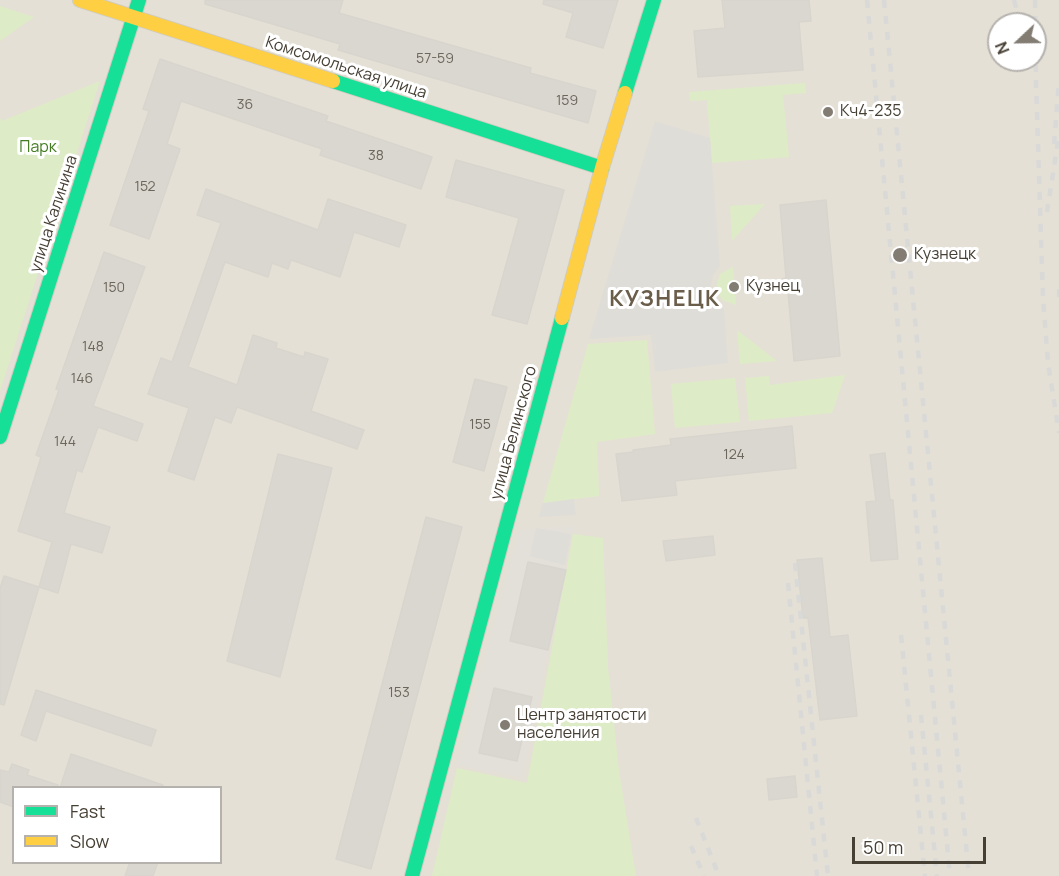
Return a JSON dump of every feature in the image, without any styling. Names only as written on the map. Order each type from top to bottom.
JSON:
[{"type":"street","name":"Комсомольская улица","points":[[80,0],[602,168]]},
{"type":"street","name":"улица Калинина","points":[[0,437],[139,0]]},
{"type":"street","name":"улица Белинского","points":[[411,876],[602,168],[654,0]]},
{"type":"shaded area","points":[[0,0],[1059,0],[1059,876],[0,876]]},
{"type":"shaded area","points":[[655,121],[710,138],[720,266],[713,275],[710,289],[715,302],[724,309],[728,363],[655,372],[651,335],[589,339]]},
{"type":"shaded area","points":[[574,499],[576,515],[539,517],[543,503]]},
{"type":"shaded area","points":[[574,526],[523,778],[456,765],[519,530]]},
{"type":"shaded area","points":[[536,528],[571,534],[565,565],[530,556]]},
{"type":"green space","points":[[0,6],[34,17],[0,41]]},
{"type":"green space","name":"Парк","points":[[100,81],[0,391],[0,118],[2,121]]},
{"type":"green space","points":[[805,83],[806,93],[783,95],[789,157],[712,163],[707,100],[690,101],[689,92]]},
{"type":"green space","points":[[765,204],[732,241],[730,206]]},
{"type":"green space","points":[[733,267],[734,279],[728,286],[735,293],[736,305],[722,300],[716,288],[720,274]]},
{"type":"green space","points":[[737,330],[777,361],[740,364]]},
{"type":"green space","points":[[647,340],[655,434],[597,442],[599,496],[543,503],[588,344]]},
{"type":"green space","points":[[845,375],[832,413],[749,421],[745,378],[769,376],[770,385]]},
{"type":"green space","points":[[735,378],[740,422],[675,428],[671,384]]},
{"type":"green space","points":[[573,534],[603,538],[608,667],[619,771],[636,876],[432,876],[457,768],[527,783]]},
{"type":"building","points":[[205,0],[343,0],[339,13],[531,68],[530,73],[596,91],[588,123],[338,50],[340,44],[205,4]]},
{"type":"building","points":[[544,0],[618,0],[603,48],[566,37],[573,13],[543,4]]},
{"type":"building","points":[[722,0],[809,0],[811,21],[799,22],[803,70],[698,77],[694,31],[725,28]]},
{"type":"building","points":[[160,59],[328,116],[326,121],[432,157],[421,189],[320,155],[322,149],[181,101],[167,144],[180,149],[149,239],[110,225],[149,111],[143,109]]},
{"type":"building","points":[[456,160],[564,190],[527,324],[492,315],[519,218],[446,197]]},
{"type":"building","points":[[206,189],[318,230],[328,199],[406,225],[399,247],[354,232],[340,277],[291,260],[288,269],[272,263],[268,277],[225,262],[188,367],[237,385],[253,335],[277,343],[276,348],[304,357],[305,352],[328,359],[311,411],[364,430],[357,449],[237,407],[231,423],[215,417],[194,480],[168,471],[189,408],[148,394],[161,358],[172,362],[221,223],[197,215]]},
{"type":"building","points":[[826,200],[840,356],[794,361],[788,292],[784,292],[782,279],[786,278],[780,205]]},
{"type":"building","points":[[104,252],[145,267],[93,406],[143,424],[137,441],[98,427],[82,472],[77,470],[64,513],[110,527],[102,553],[71,544],[58,593],[39,587],[52,542],[18,531],[41,457],[36,455],[59,390],[56,389]]},
{"type":"building","points":[[475,379],[507,387],[484,471],[453,462]]},
{"type":"building","points":[[792,426],[796,468],[675,481],[677,495],[622,501],[616,454],[671,445],[670,439]]},
{"type":"building","points":[[885,453],[890,500],[893,500],[898,559],[871,561],[866,502],[876,501],[870,455]]},
{"type":"building","points":[[278,454],[332,468],[280,677],[227,661]]},
{"type":"building","points":[[426,517],[462,527],[371,869],[336,859]]},
{"type":"building","points":[[713,536],[715,555],[666,561],[663,541]]},
{"type":"building","points":[[822,558],[830,637],[848,635],[857,716],[820,720],[808,618],[803,618],[797,560]]},
{"type":"building","points":[[528,562],[566,570],[548,650],[510,641]]},
{"type":"building","points":[[4,576],[39,587],[4,705],[0,704],[0,588]]},
{"type":"building","name":"Центр занятости населения","points":[[494,688],[532,697],[517,761],[479,753]]},
{"type":"building","points":[[36,690],[156,730],[151,746],[46,711],[36,741],[21,735]]},
{"type":"building","points":[[71,754],[163,785],[163,786],[61,786]]},
{"type":"building","points":[[12,764],[29,770],[27,775],[58,785],[12,786],[12,806],[0,802],[0,770],[9,772]]},
{"type":"building","points":[[795,776],[797,797],[769,800],[767,779]]},
{"type":"building","points":[[129,864],[157,864],[153,876],[125,876]]},
{"type":"railway","points":[[867,0],[950,876]]},
{"type":"railway","points":[[884,0],[969,876]]},
{"type":"railway","points":[[1014,0],[1017,12]]},
{"type":"railway","points":[[1035,0],[1043,298],[1048,363],[1059,433]]},
{"type":"railway","points":[[1054,144],[1059,81]]},
{"type":"railway","points":[[1047,212],[1059,135]]},
{"type":"railway","points":[[1059,289],[1059,298]]},
{"type":"railway","points":[[795,563],[828,876]]},
{"type":"railway","points":[[788,583],[817,876]]},
{"type":"railway","points":[[901,635],[925,876]]},
{"type":"railway","points":[[921,715],[937,876]]},
{"type":"railway","points":[[696,818],[719,876]]},
{"type":"railway","points":[[691,846],[704,876]]},
{"type":"traffic: fast","points":[[0,437],[139,0]]},
{"type":"traffic: fast","points":[[625,93],[654,0]]},
{"type":"traffic: fast","points":[[333,81],[602,168]]},
{"type":"traffic: fast","points":[[412,876],[562,318]]},
{"type":"traffic: slow","points":[[80,0],[333,81]]},
{"type":"traffic: slow","points":[[562,318],[602,168],[625,93]]},
{"type":"place","name":"Кч4-235","points":[[828,112]]},
{"type":"place","name":"Кузнецк","points":[[900,255]]},
{"type":"place","name":"Кузнец","points":[[734,287]]},
{"type":"place","name":"Центр занятости населения","points":[[505,725]]},
{"type":"district","name":"КУЗНЕЦК","points":[[665,300]]}]
